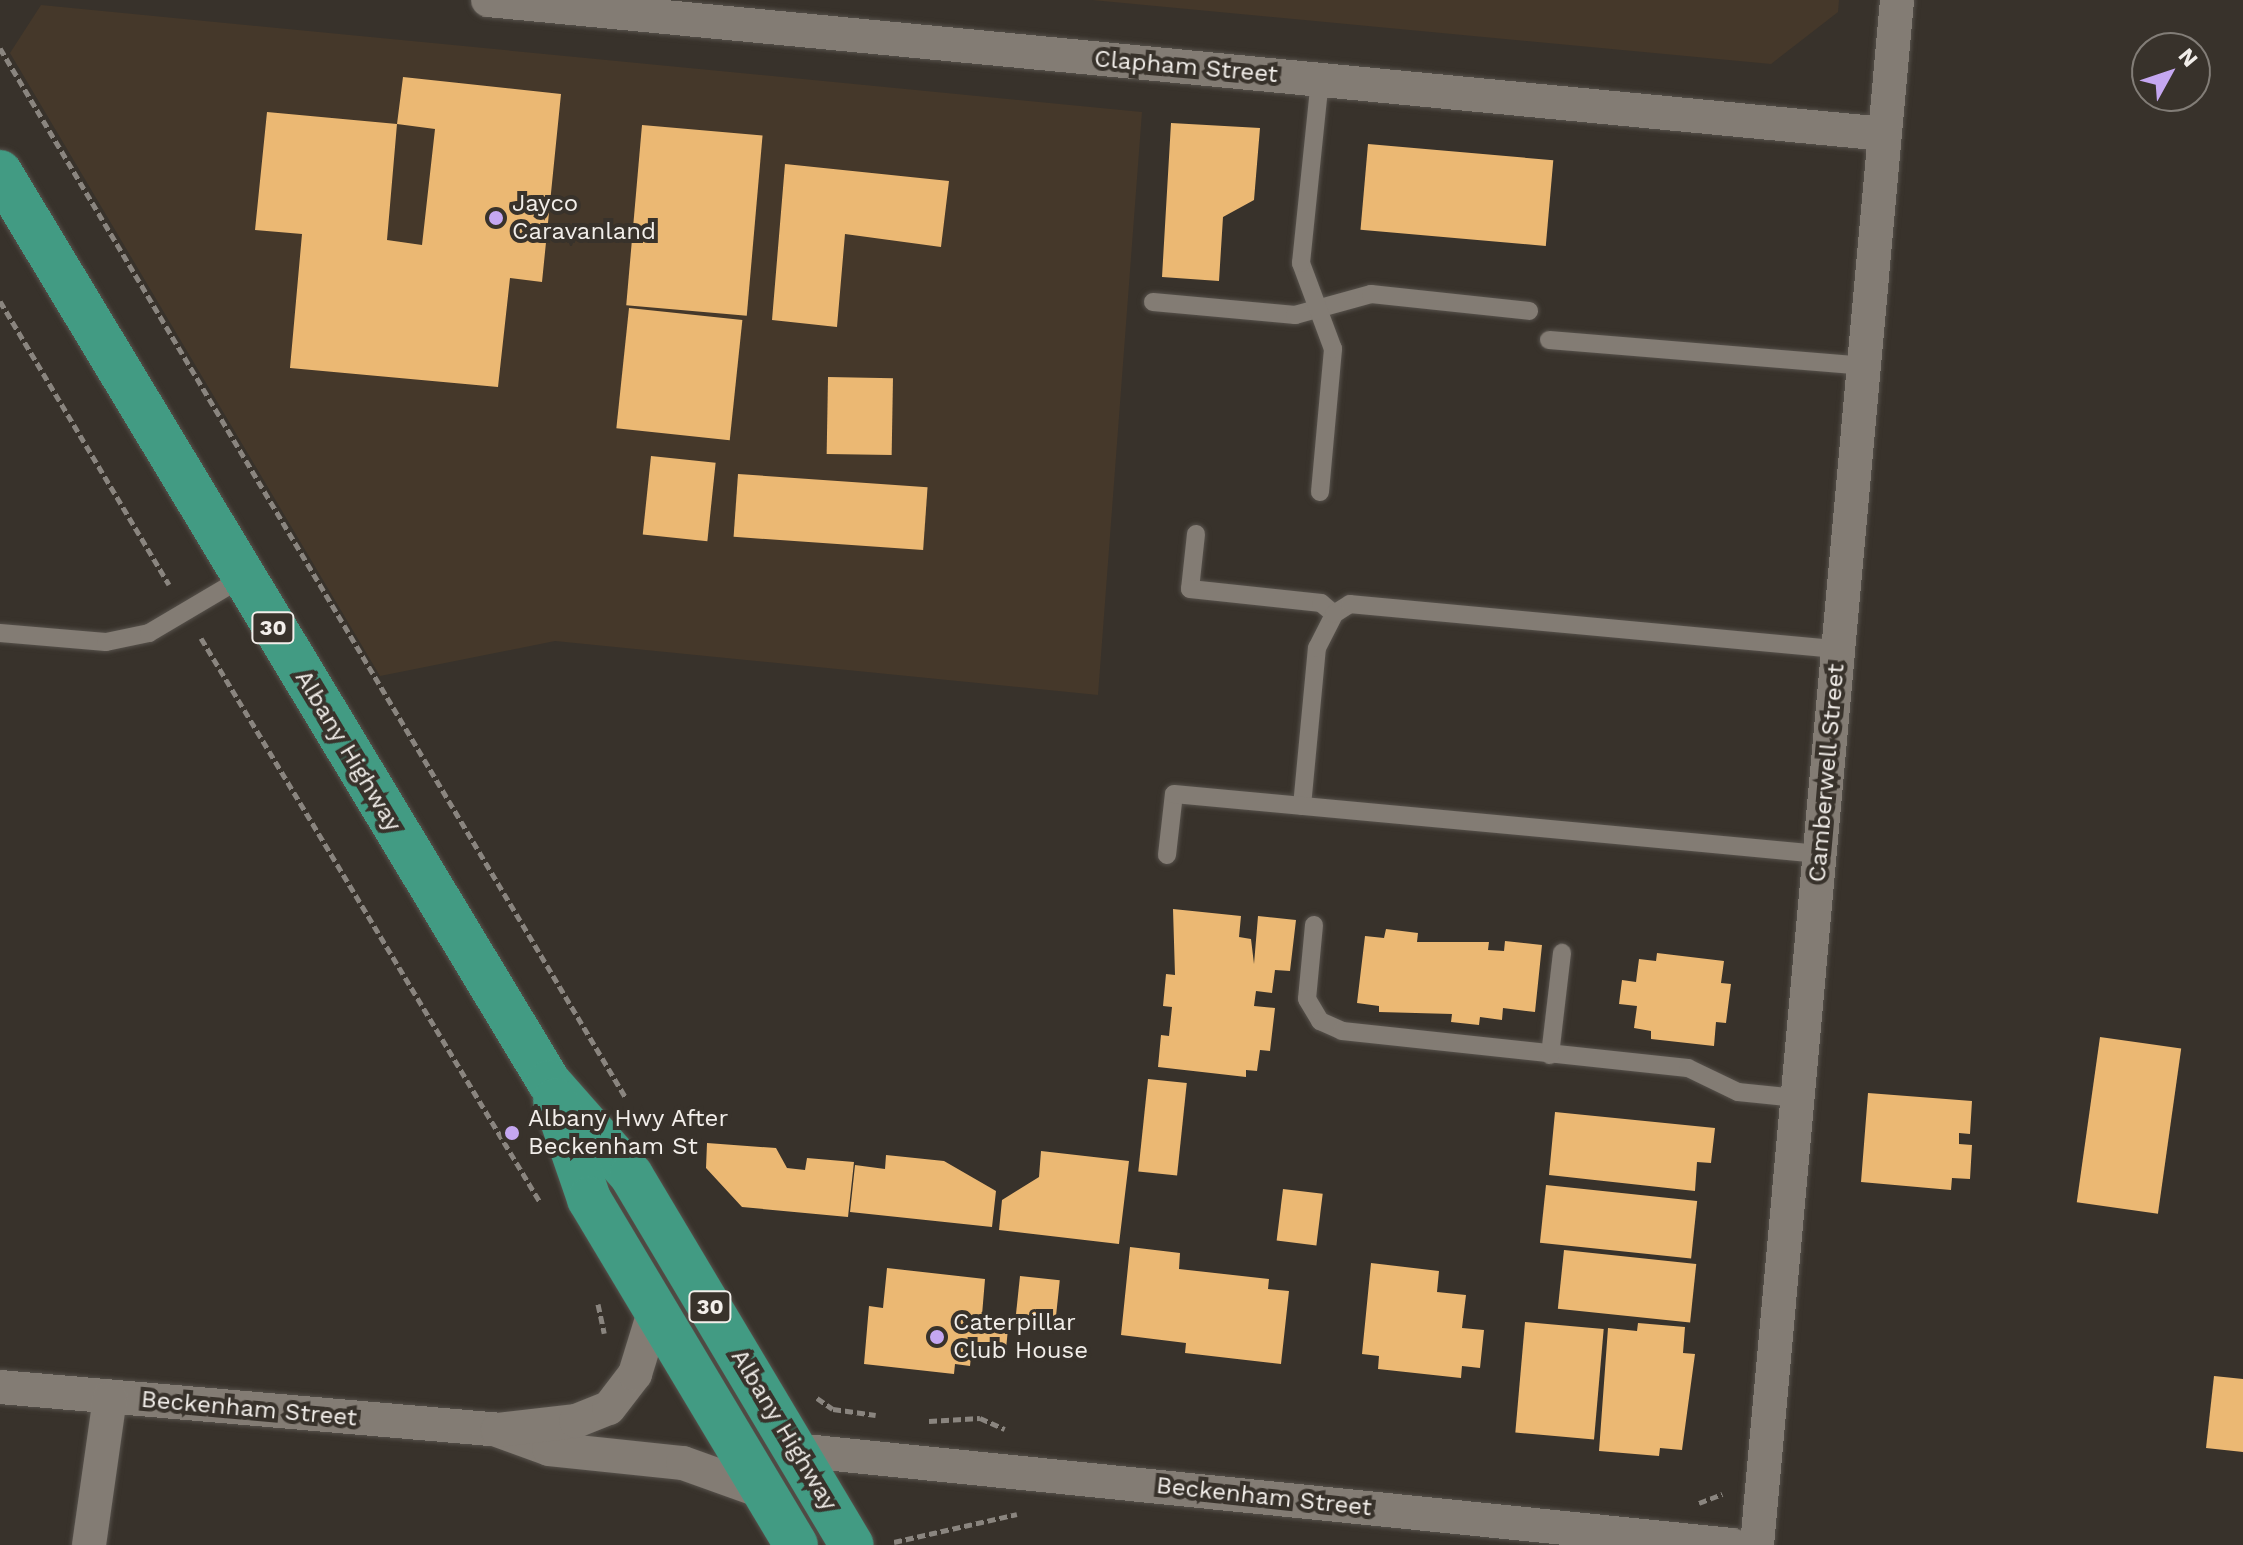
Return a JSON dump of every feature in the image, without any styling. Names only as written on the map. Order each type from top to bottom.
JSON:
[{"type":"highway","name":"Albany Highway","points":[[0,172],[242,578],[549,1082],[631,1175],[795,1450],[871,1544]]},
{"type":"highway","name":"Albany Highway","points":[[549,1082],[589,1199],[796,1545]]},
{"type":"street","name":"Clapham Street","points":[[488,0],[1885,134]]},
{"type":"street","name":"Camberwell Street","points":[[1757,1545],[1897,0]]},
{"type":"street","name":"Beckenham Street","points":[[0,1387],[497,1430],[576,1421],[609,1408],[635,1374],[655,1309]]},
{"type":"street","points":[[89,1545],[110,1397]]},
{"type":"street","name":"Beckenham Street","points":[[497,1430],[549,1449],[683,1463],[764,1492]]},
{"type":"street","name":"Beckenham Street","points":[[795,1450],[1732,1545]]},
{"type":"lane","points":[[1320,80],[1301,263],[1333,349],[1320,492]]},
{"type":"lane","points":[[1153,302],[1295,315],[1371,294],[1529,311]]},
{"type":"lane","points":[[1549,340],[1863,366]]},
{"type":"lane","points":[[1196,534],[1190,589],[1321,603],[1334,614]]},
{"type":"lane","points":[[0,633],[106,642],[149,633],[242,578]]},
{"type":"lane","points":[[1302,806],[1317,648],[1334,614],[1350,604],[1838,649]]},
{"type":"lane","points":[[1167,855],[1174,794],[1819,854]]},
{"type":"lane","points":[[1314,925],[1307,999],[1320,1021],[1342,1031],[1688,1068],[1738,1092],[1797,1098]]},
{"type":"lane","points":[[1550,1055],[1562,953]]},
{"type":"path","points":[[0,48],[634,1112]]},
{"type":"path","points":[[0,301],[547,1214]]},
{"type":"path","points":[[597,1296],[606,1343]]},
{"type":"path","points":[[809,1393],[833,1409],[890,1417]]},
{"type":"path","points":[[918,1422],[980,1418],[1018,1435]]},
{"type":"path","points":[[1695,1506],[1710,1493],[1761,1496]]},
{"type":"path","points":[[871,1544],[1032,1511]]},
{"type":"shaded area","points":[[1092,0],[1839,0],[1838,12],[1771,64]]},
{"type":"shaded area","points":[[41,5],[1142,112],[1098,695],[555,641],[380,676],[10,53]]},
{"type":"building","points":[[403,77],[561,94],[542,282],[510,278],[498,387],[290,368],[302,234],[255,230],[267,112],[397,124]],"holes":[[[397,124],[435,129],[422,245],[387,240]]]},
{"type":"building","points":[[1171,123],[1260,128],[1254,200],[1223,217],[1219,281],[1162,277]]},
{"type":"building","points":[[642,125],[763,136],[747,316],[626,305]]},
{"type":"building","points":[[1368,144],[1553,160],[1546,246],[1361,230]]},
{"type":"building","points":[[785,164],[949,181],[941,247],[845,234],[837,327],[772,320]]},
{"type":"building","points":[[629,308],[742,320],[730,440],[616,428]]},
{"type":"building","points":[[828,377],[893,378],[892,455],[827,454]]},
{"type":"building","points":[[651,456],[716,463],[707,541],[643,535]]},
{"type":"building","points":[[738,474],[928,487],[923,550],[734,537]]},
{"type":"building","points":[[1173,909],[1241,916],[1239,937],[1251,939],[1254,964],[1258,916],[1296,920],[1290,971],[1275,970],[1272,993],[1256,991],[1254,1006],[1275,1008],[1270,1051],[1260,1050],[1257,1071],[1246,1070],[1246,1077],[1158,1067],[1161,1035],[1169,1036],[1172,1007],[1163,1006],[1166,974],[1175,975]]},
{"type":"building","points":[[1386,929],[1418,933],[1417,942],[1489,942],[1488,950],[1504,951],[1505,941],[1542,945],[1535,1012],[1503,1008],[1502,1020],[1480,1017],[1479,1025],[1451,1022],[1452,1014],[1379,1012],[1379,1006],[1357,1003],[1365,936],[1384,938]]},
{"type":"building","points":[[1657,953],[1724,961],[1721,983],[1731,984],[1726,1023],[1716,1022],[1714,1046],[1651,1039],[1651,1031],[1634,1028],[1637,1006],[1619,1004],[1622,980],[1636,982],[1639,959],[1656,961]]},
{"type":"building","points":[[2100,1037],[2181,1048],[2158,1214],[2077,1202]]},
{"type":"building","points":[[1148,1079],[1187,1083],[1177,1176],[1138,1171]]},
{"type":"building","points":[[1868,1093],[1972,1101],[1970,1134],[1959,1133],[1959,1144],[1972,1145],[1970,1179],[1952,1178],[1951,1190],[1861,1182]]},
{"type":"building","points":[[1555,1112],[1715,1128],[1711,1163],[1697,1162],[1695,1191],[1549,1175]]},
{"type":"building","points":[[707,1143],[776,1148],[787,1168],[805,1170],[807,1158],[854,1162],[848,1217],[742,1207],[706,1168]]},
{"type":"building","points":[[1041,1151],[1129,1161],[1119,1244],[999,1230],[1002,1200],[1039,1177]]},
{"type":"building","points":[[886,1155],[944,1161],[996,1191],[992,1227],[850,1212],[855,1165],[885,1169]]},
{"type":"building","points":[[1546,1185],[1697,1201],[1691,1259],[1540,1243]]},
{"type":"building","points":[[1283,1189],[1323,1194],[1316,1245],[1277,1241]]},
{"type":"building","points":[[1130,1247],[1180,1253],[1179,1269],[1269,1279],[1268,1289],[1289,1291],[1281,1364],[1185,1353],[1186,1343],[1121,1335]]},
{"type":"building","points":[[1564,1250],[1696,1264],[1690,1323],[1558,1309]]},
{"type":"building","points":[[1371,1263],[1439,1271],[1437,1292],[1466,1295],[1462,1328],[1484,1330],[1480,1368],[1462,1366],[1461,1378],[1378,1369],[1379,1356],[1362,1354]]},
{"type":"building","name":"Caterpillar Club House","points":[[887,1268],[985,1279],[982,1315],[1009,1318],[1005,1360],[971,1356],[970,1366],[955,1364],[954,1374],[864,1364],[869,1306],[883,1308]]},
{"type":"building","points":[[1020,1276],[1060,1280],[1055,1329],[1015,1325]]},
{"type":"building","points":[[1525,1322],[1604,1329],[1594,1439],[1515,1433]]},
{"type":"building","points":[[1638,1323],[1685,1327],[1683,1353],[1695,1354],[1682,1450],[1660,1448],[1659,1456],[1599,1451],[1608,1328],[1637,1331]]},
{"type":"building","points":[[2214,1376],[2243,1379],[2243,1452],[2206,1448]]},
{"type":"place","name":"Jayco Caravanland","points":[[496,218]]},
{"type":"place","name":"Albany Hwy After Beckenham St","points":[[512,1133]]},
{"type":"place","name":"Caterpillar Club House","points":[[937,1337]]}]
